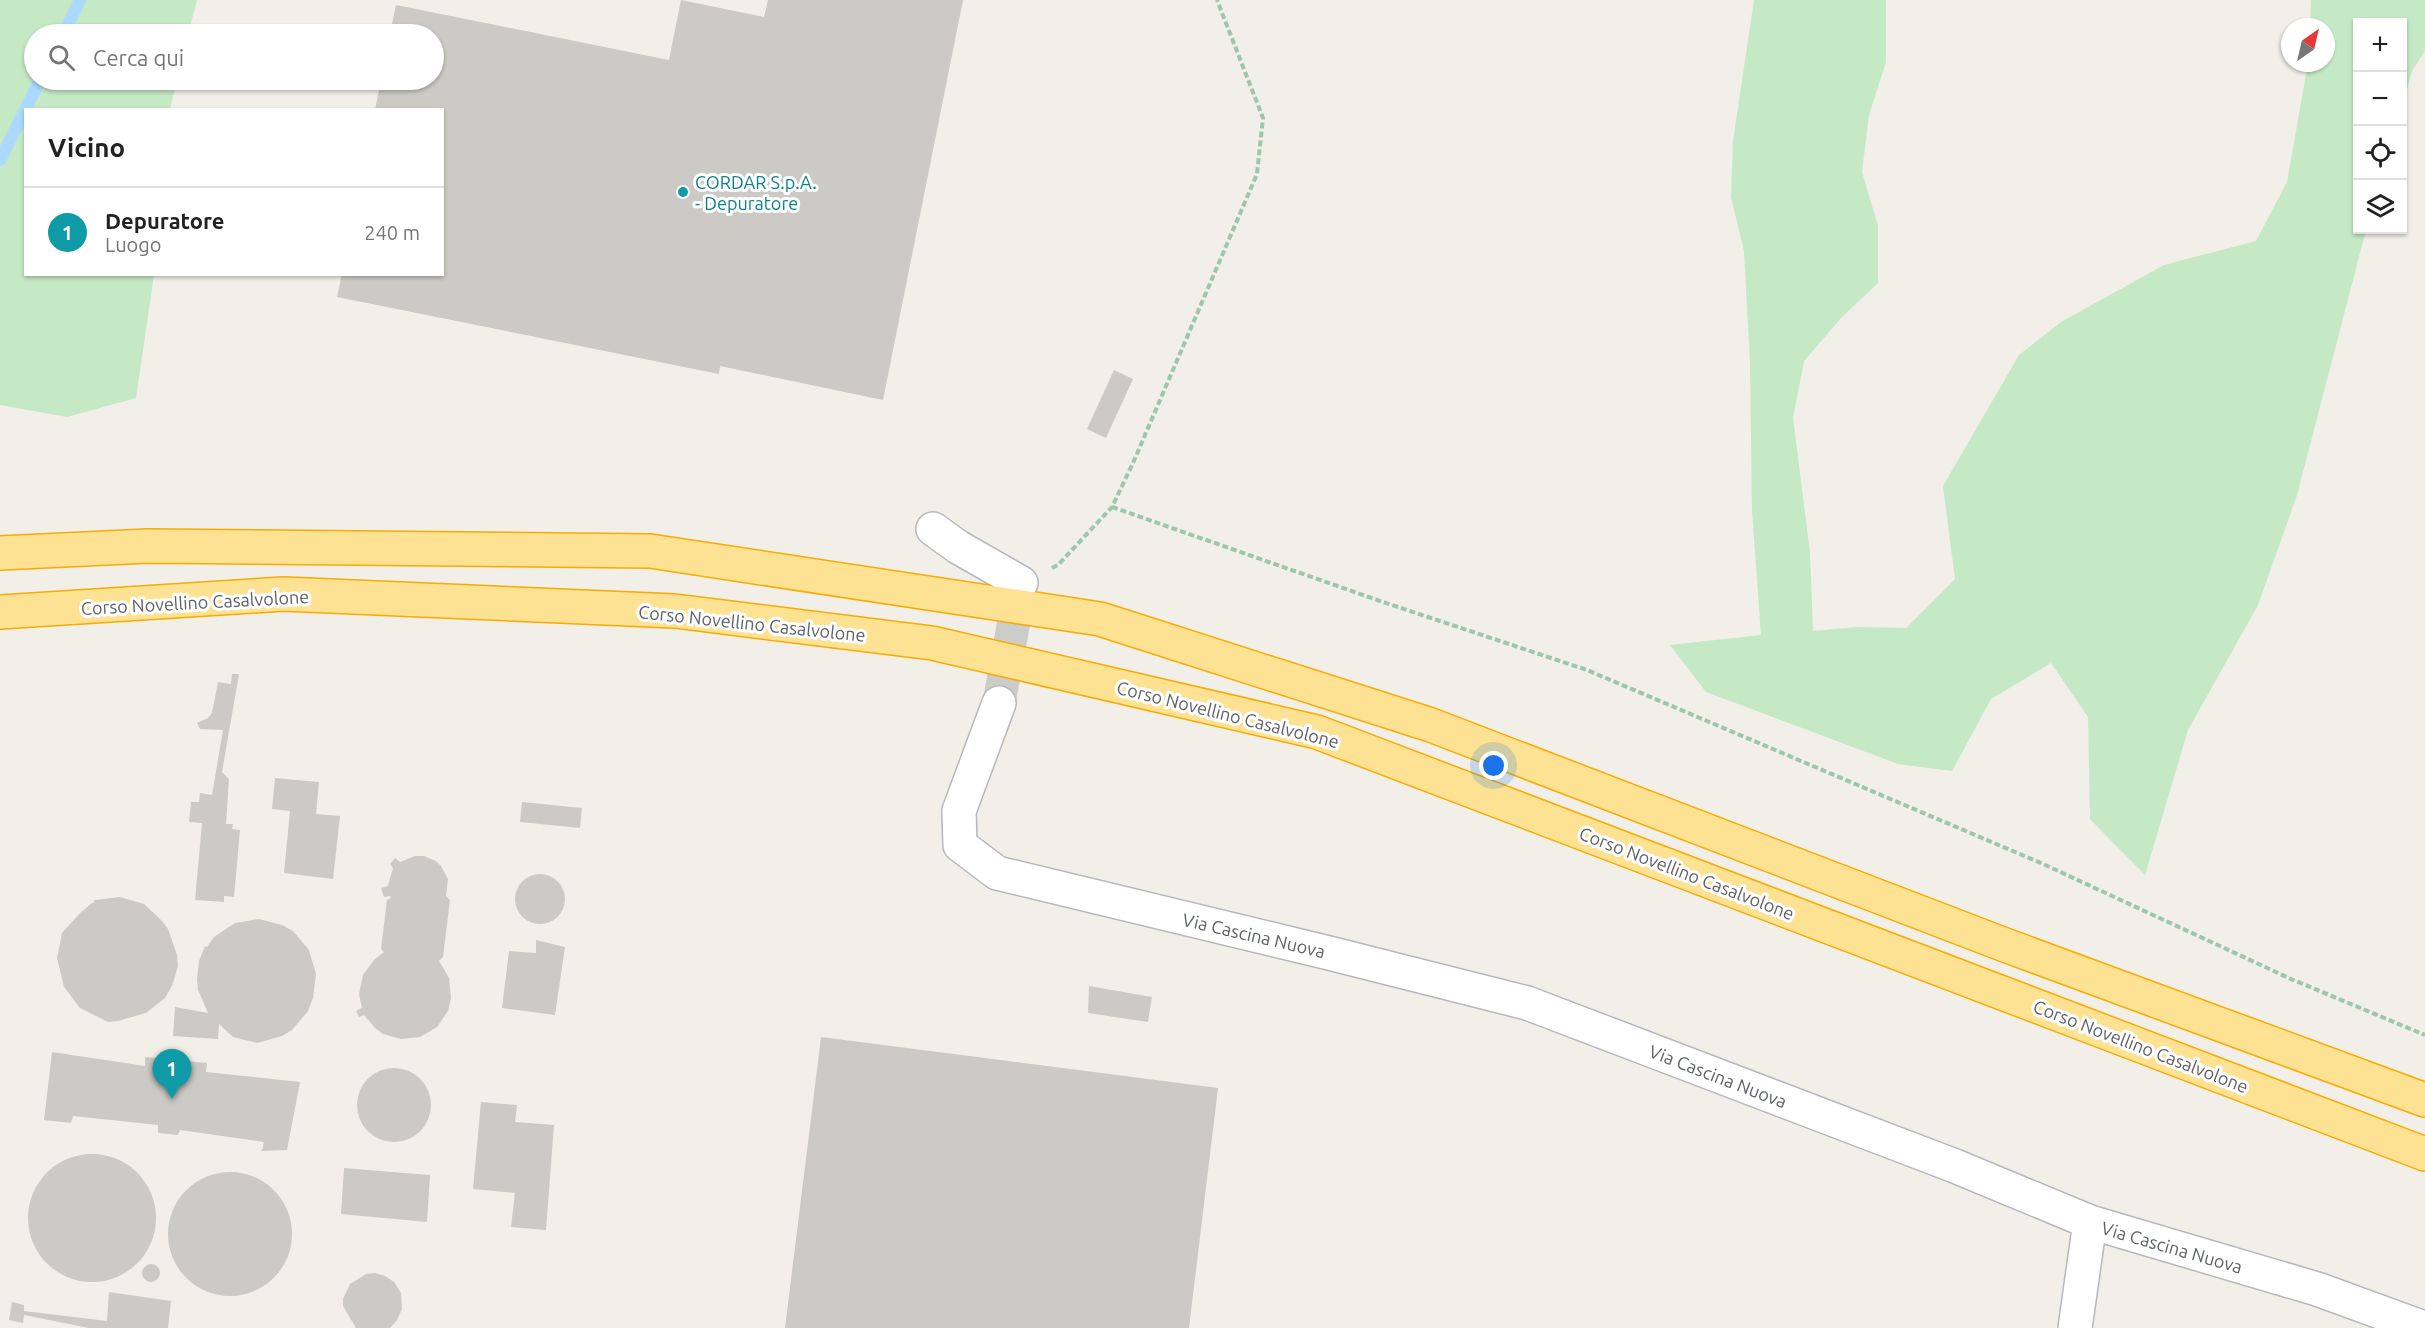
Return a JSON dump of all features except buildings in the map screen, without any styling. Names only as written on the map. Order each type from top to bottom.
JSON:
[{"type":"highway","points":[[0,553],[148,546],[650,551],[1100,619],[1431,725],[2005,945],[2425,1101]]},
{"type":"highway","name":"Corso Novellino Casalvolone","points":[[0,612],[284,594],[675,611],[932,643],[1317,732],[2425,1154]]},
{"type":"street","points":[[933,529],[958,547],[1021,583]]},
{"type":"street","name":"Via Cascina Nuova","points":[[999,703],[959,811],[960,845],[997,873],[1527,1003],[1955,1166],[2090,1222],[2317,1289],[2424,1328]]},
{"type":"street","points":[[2075,1328],[2090,1222]]},
{"type":"path","points":[[1021,583],[1058,565],[1112,507],[1257,174],[1263,118],[1217,0]]},
{"type":"path","points":[[1112,507],[1383,602],[1587,670],[2041,863],[2302,984],[2425,1035]]},
{"type":"green space","points":[[0,0],[197,0],[191,24],[24,24],[24,90],[175,90],[170,108],[24,108],[24,276],[154,276],[136,398],[67,417],[0,405]]},
{"type":"green space","points":[[1754,0],[1886,0],[1886,62],[1869,115],[1862,172],[1878,226],[1878,283],[1842,317],[1804,361],[1793,418],[1810,553],[1813,631],[1857,627],[1906,628],[1955,579],[1943,486],[2019,355],[2061,322],[2164,265],[2256,241],[2287,182],[2306,72],[2335,72],[2335,18],[2310,18],[2311,0],[2425,0],[2425,51],[2412,71],[2407,89],[2407,18],[2353,18],[2353,234],[2365,234],[2297,495],[2258,605],[2188,730],[2145,875],[2090,819],[2088,717],[2051,663],[1991,699],[1952,771],[1898,764],[1706,692],[1670,645],[1761,635],[1752,510],[1750,361],[1744,251],[1731,197],[1733,141]]},
{"type":"waterway","points":[[68,24],[80,0]]},
{"type":"waterway","points":[[26,108],[35,90]]},
{"type":"waterway","points":[[0,160],[24,112]]},
{"type":"tunnel","points":[[999,703],[1021,583]]},
{"type":"place","name":"CORDAR S.p.A. - Depuratore","points":[[683,192]]},
{"type":"place","name":"Depuratore","points":[[172,1099]]}]
